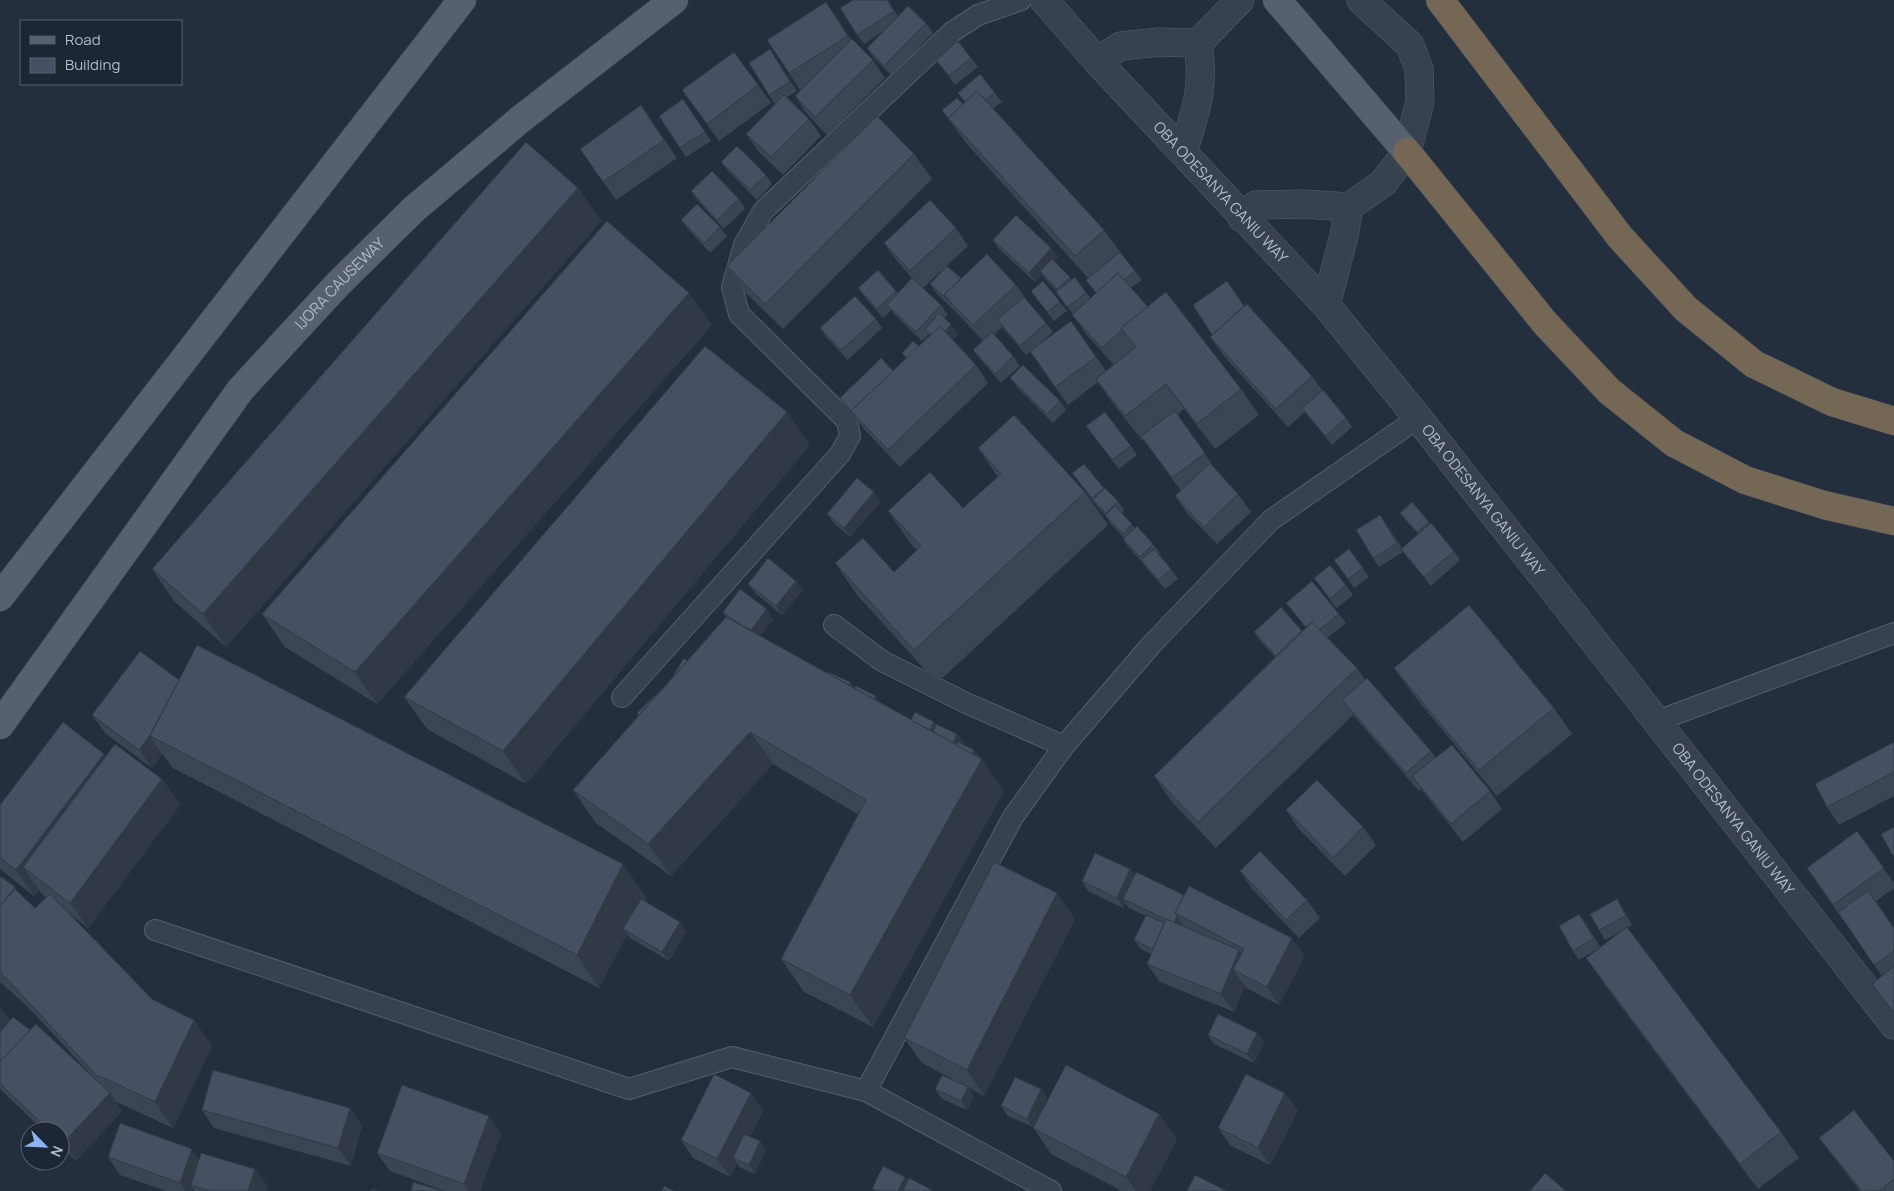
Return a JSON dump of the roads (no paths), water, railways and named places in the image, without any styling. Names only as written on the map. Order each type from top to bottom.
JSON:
[{"type":"highway","points":[[1440,0],[1620,237],[1686,310],[1754,364],[1832,402],[1894,421]]},
{"type":"highway","points":[[1407,152],[1545,323],[1609,391],[1674,443],[1745,480],[1824,505],[1894,521]]},
{"type":"main road","points":[[0,597],[462,0]]},
{"type":"main road","name":"IJORA CAUSEWAY","points":[[0,725],[70,630],[241,389],[338,284],[414,209],[522,118],[674,0]]},
{"type":"main road","points":[[1277,0],[1407,152]]},
{"type":"street","name":"OBA ODESANYA GANIU WAY","points":[[1044,0],[1097,61],[1242,218],[1326,305],[1418,418],[1657,721],[1879,991],[1894,1025]]},
{"type":"street","points":[[1097,61],[1121,46],[1160,42],[1198,43],[1240,0]]},
{"type":"street","points":[[1242,218],[1256,205],[1288,203],[1349,207],[1383,183],[1407,152],[1420,101],[1419,69],[1410,45],[1362,0]]},
{"type":"street","points":[[1183,152],[1198,102],[1201,81],[1198,43]]},
{"type":"street","points":[[1326,305],[1344,236],[1349,207]]},
{"type":"lane","points":[[622,697],[840,454],[850,436],[846,421],[739,314],[732,287],[744,245],[753,228],[763,211],[952,32],[978,15],[1021,0]]},
{"type":"lane","points":[[866,1091],[1013,817],[1064,746],[1152,644],[1271,520],[1418,418]]},
{"type":"lane","points":[[834,625],[882,661],[966,703],[1064,746]]},
{"type":"lane","points":[[1657,721],[1894,632]]},
{"type":"lane","points":[[155,930],[629,1089],[732,1057],[866,1091],[1051,1191]]}]
